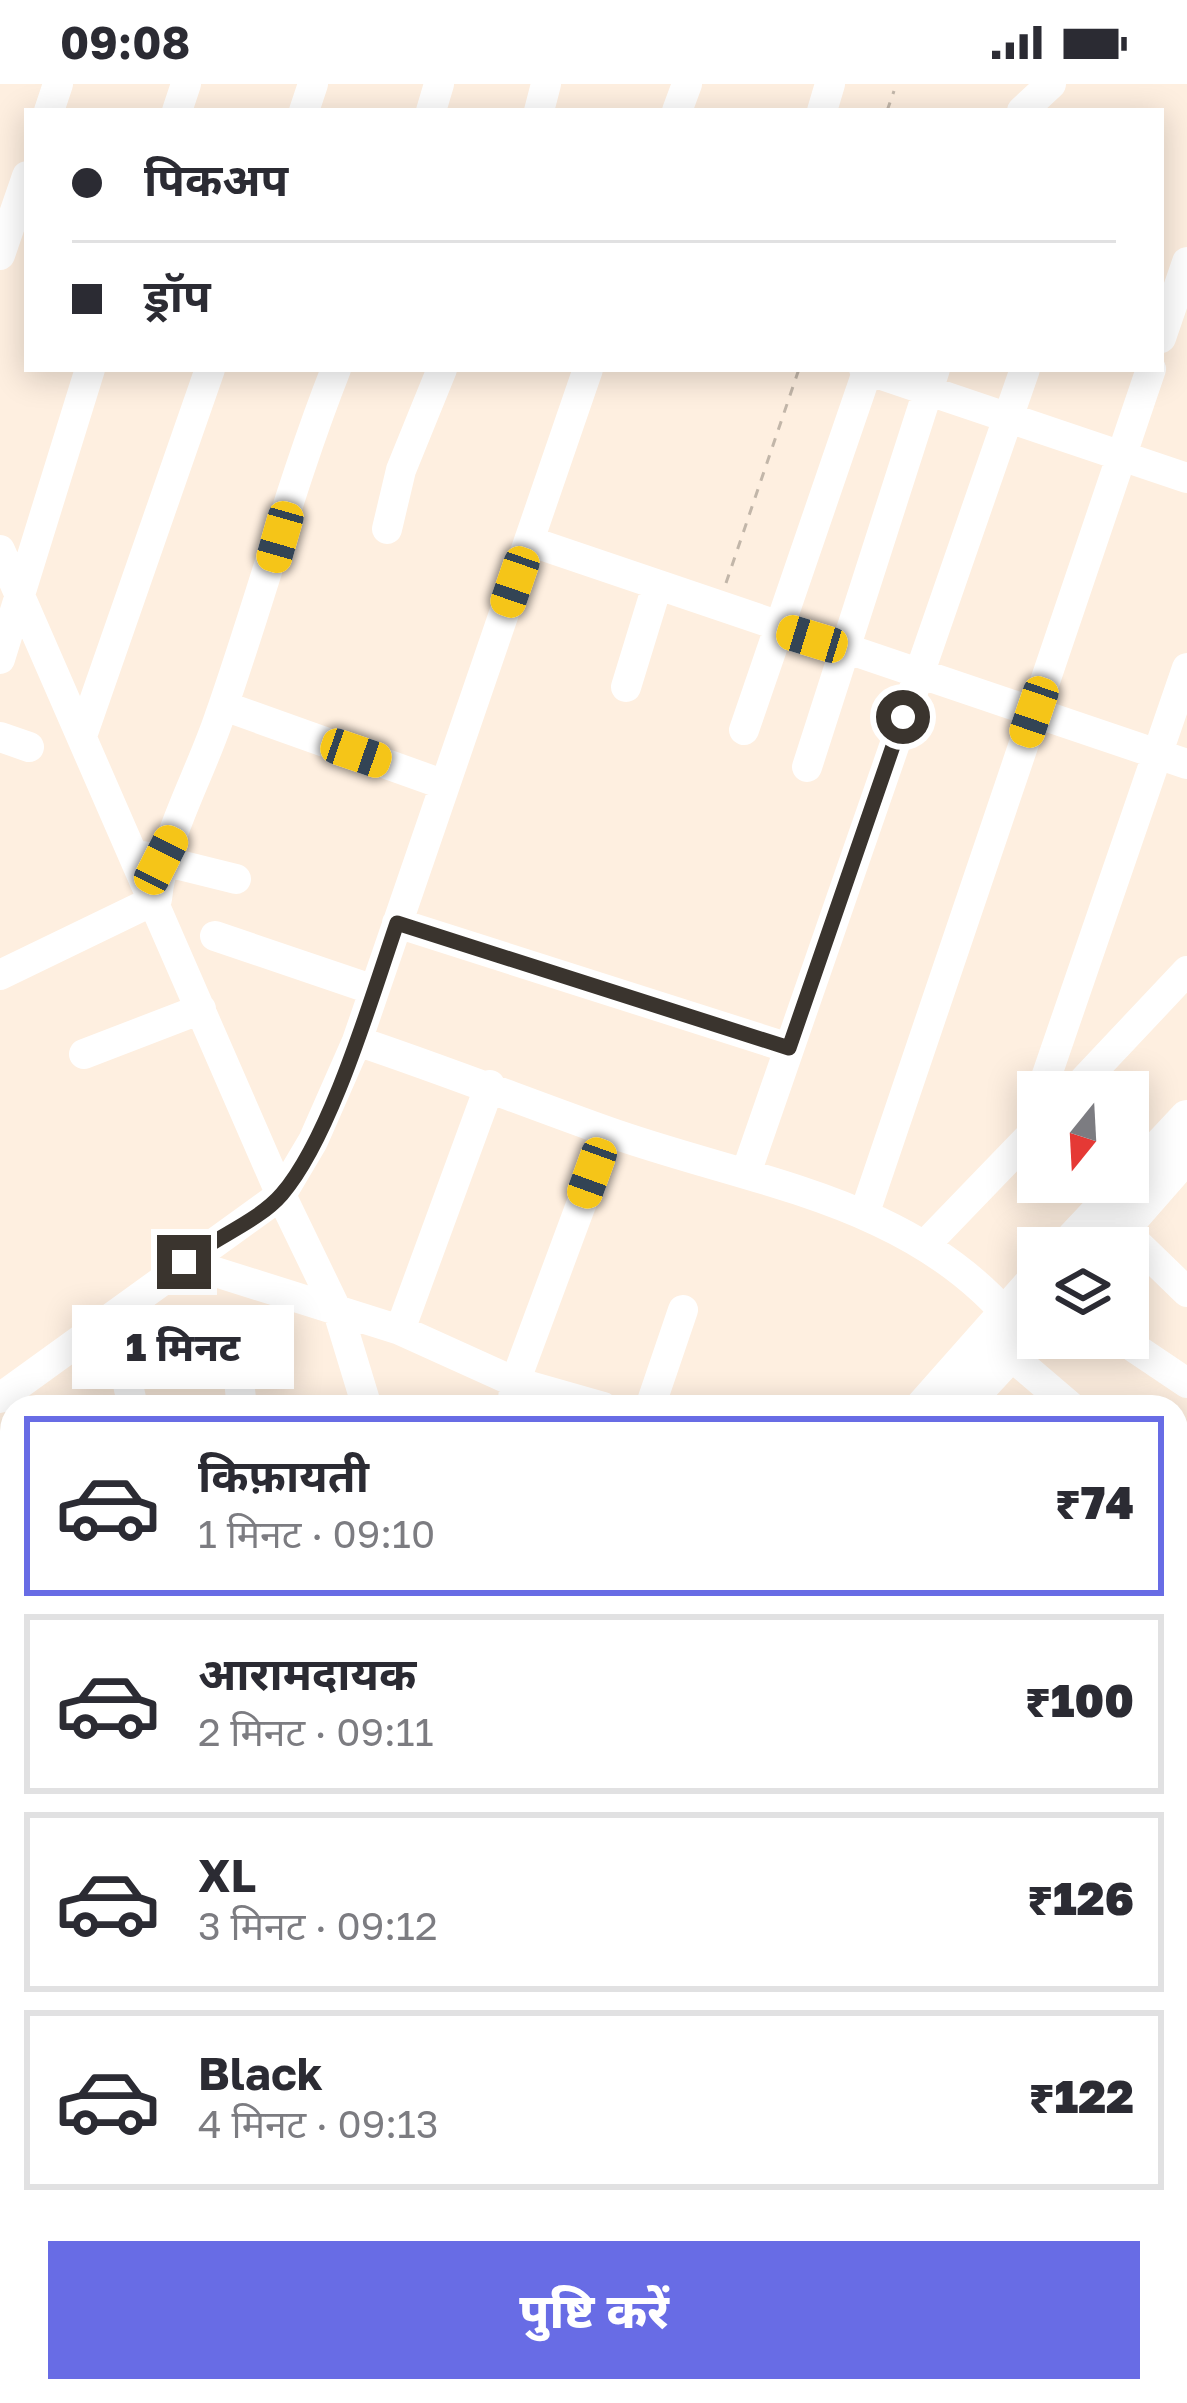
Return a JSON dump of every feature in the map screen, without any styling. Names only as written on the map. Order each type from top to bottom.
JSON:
[{"type":"main road","points":[[1149,1158],[1187,1118]]},
{"type":"main road","points":[[1123,1227],[1187,1154]]},
{"type":"main road","points":[[1084,1227],[1107,1203]]},
{"type":"main road","points":[[938,1395],[1017,1334]]},
{"type":"main road","points":[[970,1395],[1017,1335]]},
{"type":"street","points":[[1025,108],[1051,84]]},
{"type":"street","points":[[0,255],[24,183]]},
{"type":"street","points":[[1164,329],[1187,262]]},
{"type":"street","points":[[0,658],[13,568],[89,372]]},
{"type":"street","points":[[82,733],[209,372]]},
{"type":"street","points":[[149,858],[185,813],[268,579],[303,453],[335,372]]},
{"type":"street","points":[[387,529],[400,470],[441,372]]},
{"type":"street","points":[[4,1395],[281,1195],[313,1141],[357,1041],[587,372]]},
{"type":"street","points":[[744,730],[866,372]]},
{"type":"street","points":[[884,372],[931,380],[1006,417],[1187,478]]},
{"type":"street","points":[[746,1173],[1024,372]]},
{"type":"street","points":[[865,1212],[1149,372]]},
{"type":"street","points":[[807,767],[931,380]]},
{"type":"street","points":[[529,541],[1187,764]]},
{"type":"street","points":[[13,568],[82,733],[149,858],[157,899],[281,1195],[339,1315],[363,1395]]},
{"type":"street","points":[[626,687],[657,586]]},
{"type":"street","points":[[1047,1071],[1154,752],[1187,668]]},
{"type":"street","points":[[224,706],[445,785]]},
{"type":"street","points":[[149,858],[236,880]]},
{"type":"street","points":[[0,975],[157,899]]},
{"type":"street","points":[[397,923],[789,1048]]},
{"type":"street","points":[[215,936],[374,990]]},
{"type":"street","points":[[1092,1071],[1187,971]]},
{"type":"street","points":[[84,1054],[201,1009]]},
{"type":"street","points":[[357,1041],[490,1085],[608,1132],[865,1212],[926,1244],[1017,1330]]},
{"type":"street","points":[[400,1330],[490,1085]]},
{"type":"street","points":[[184,1262],[339,1315],[400,1330],[514,1394],[608,1132]]},
{"type":"street","points":[[926,1244],[1017,1150]]},
{"type":"street","points":[[1149,1265],[1187,1292]]},
{"type":"street","points":[[654,1395],[683,1310]]},
{"type":"street","points":[[113,1318],[130,1395]]},
{"type":"street","points":[[1149,1357],[1187,1383]]},
{"type":"street","points":[[1038,1359],[1063,1395]]},
{"type":"path","points":[[888,108],[895,91]]},
{"type":"path","points":[[718,608],[798,372]]},
{"type":"route","points":[[184,1262],[281,1195],[313,1141],[357,1041],[397,923],[789,1048],[903,717]]}]
